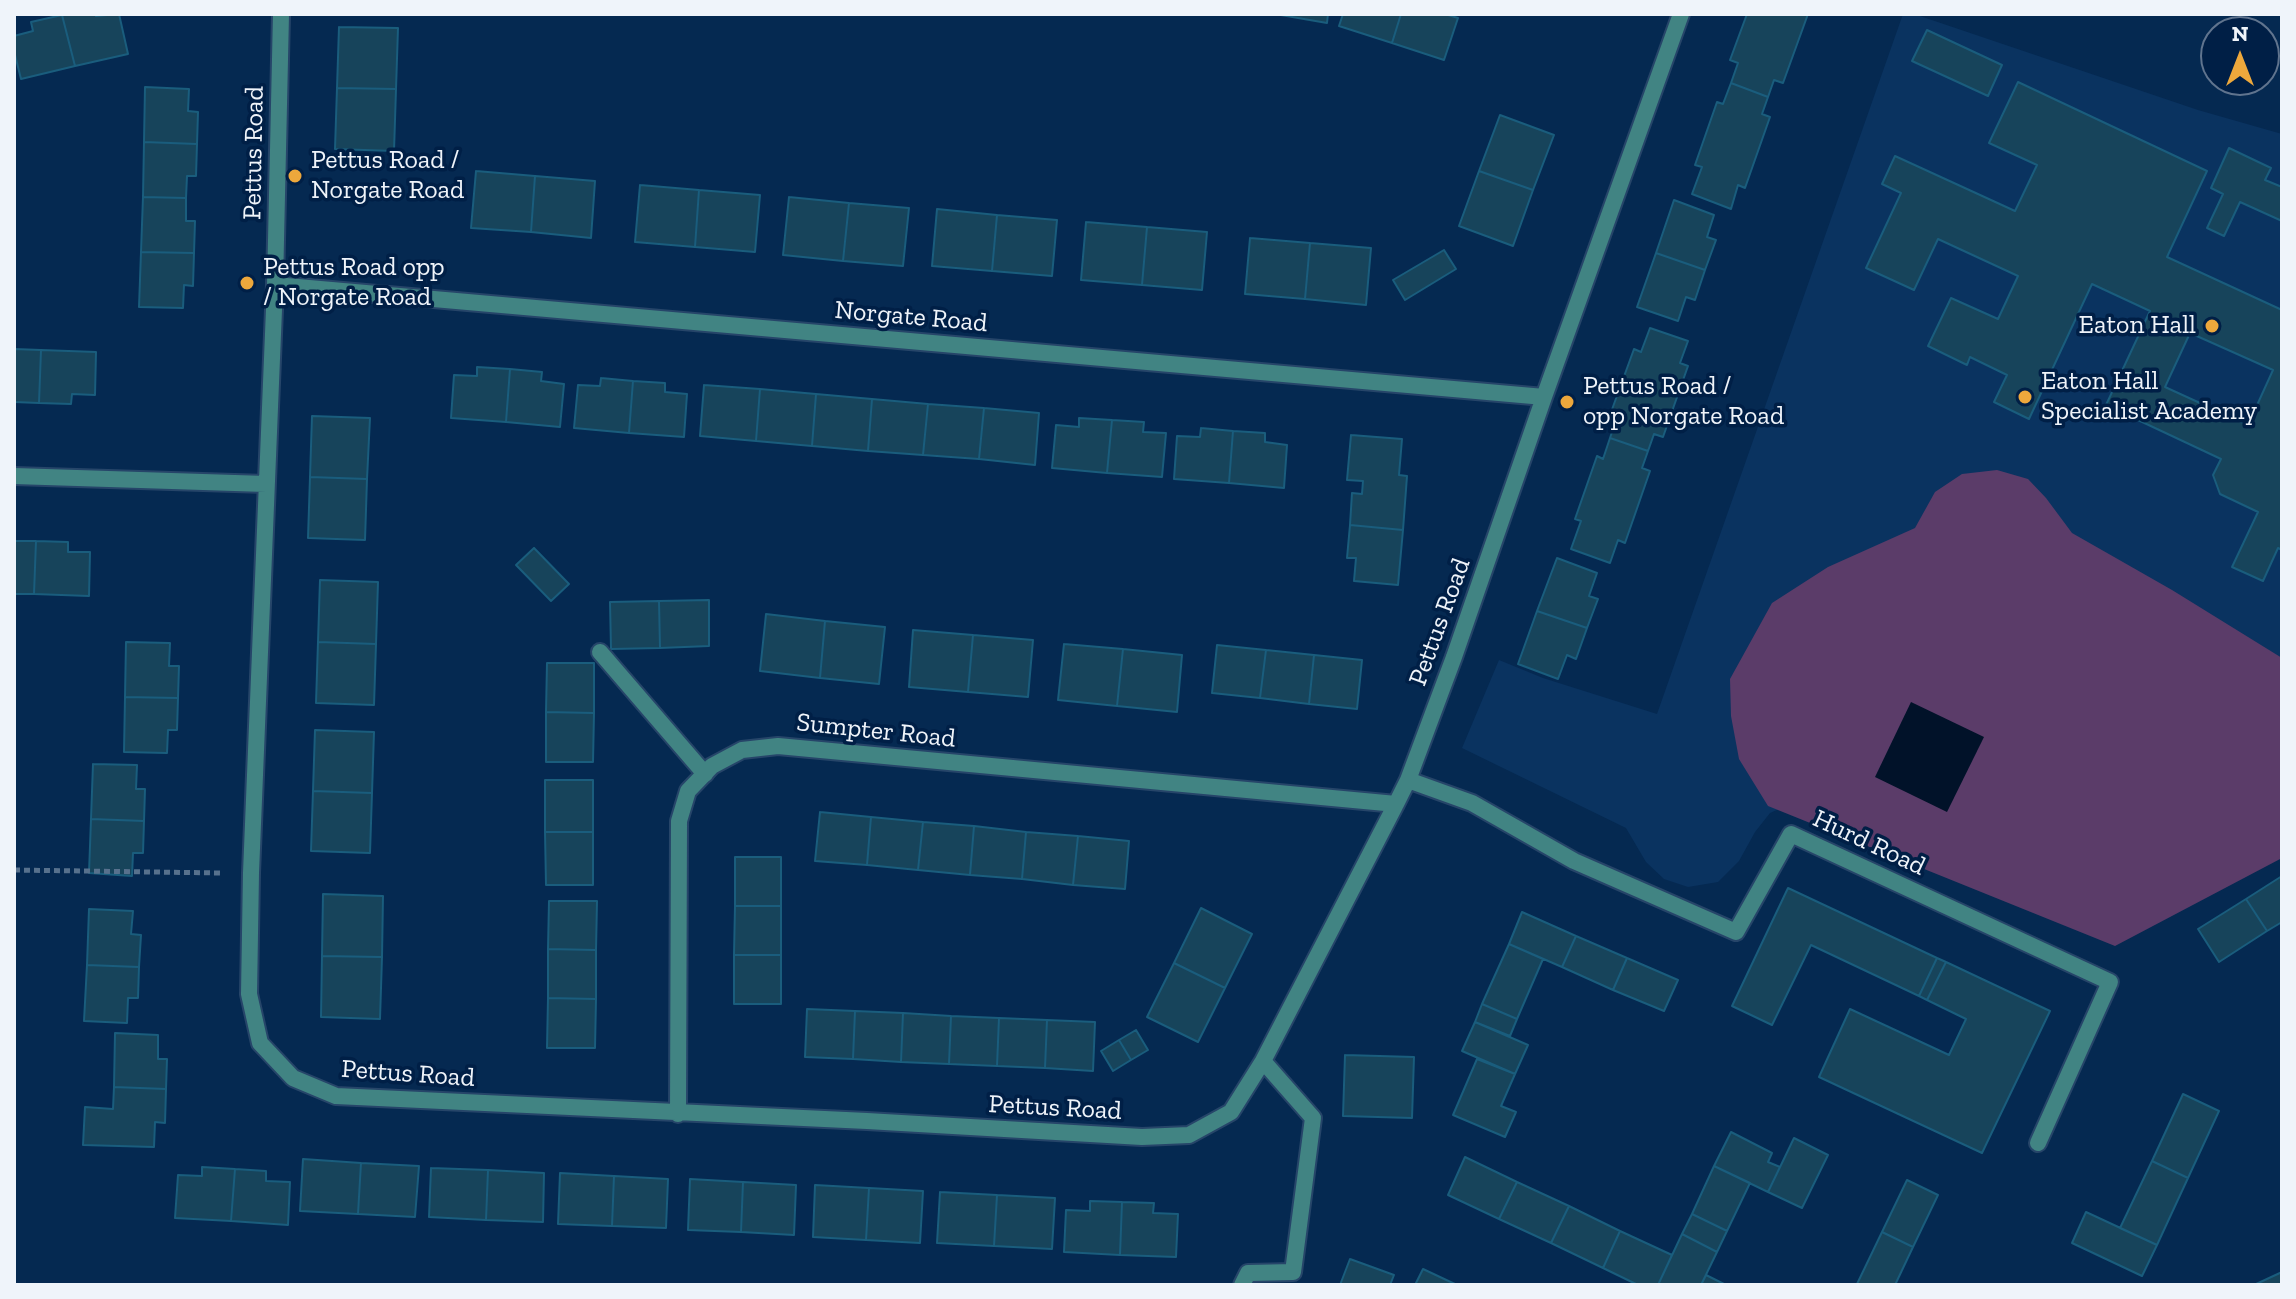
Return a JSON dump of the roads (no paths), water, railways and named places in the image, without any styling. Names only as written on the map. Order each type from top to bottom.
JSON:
[{"type":"street","name":"Pettus Road","points":[[281,14],[275,285],[251,873],[249,994],[260,1043],[293,1078],[336,1096],[1142,1137],[1189,1135],[1231,1112],[1263,1061],[1408,780],[1454,657],[1678,15]]},
{"type":"street","name":"Norgate Road","points":[[275,285],[1544,397]]},
{"type":"street","points":[[14,476],[266,484]]},
{"type":"street","points":[[600,652],[705,774]]},
{"type":"street","name":"Sumpter Road","points":[[678,1114],[679,821],[688,791],[712,766],[742,750],[778,746],[1396,804]]},
{"type":"street","name":"Hurd Road","points":[[1408,780],[1472,803],[1574,861],[1736,932],[1791,834],[2110,982],[2038,1143]]},
{"type":"street","points":[[1242,1285],[1248,1273],[1293,1272],[1313,1118],[1263,1061]]},
{"type":"place","name":"Pettus Road / Norgate Road","points":[[295,176]]},
{"type":"place","name":"Pettus Road opp / Norgate Road","points":[[247,283]]},
{"type":"place","name":"Eaton Hall","points":[[2212,326]]},
{"type":"place","name":"Eaton Hall Specialist Academy","points":[[2025,397]]},
{"type":"place","name":"Pettus Road / opp Norgate Road","points":[[1567,402]]}]
